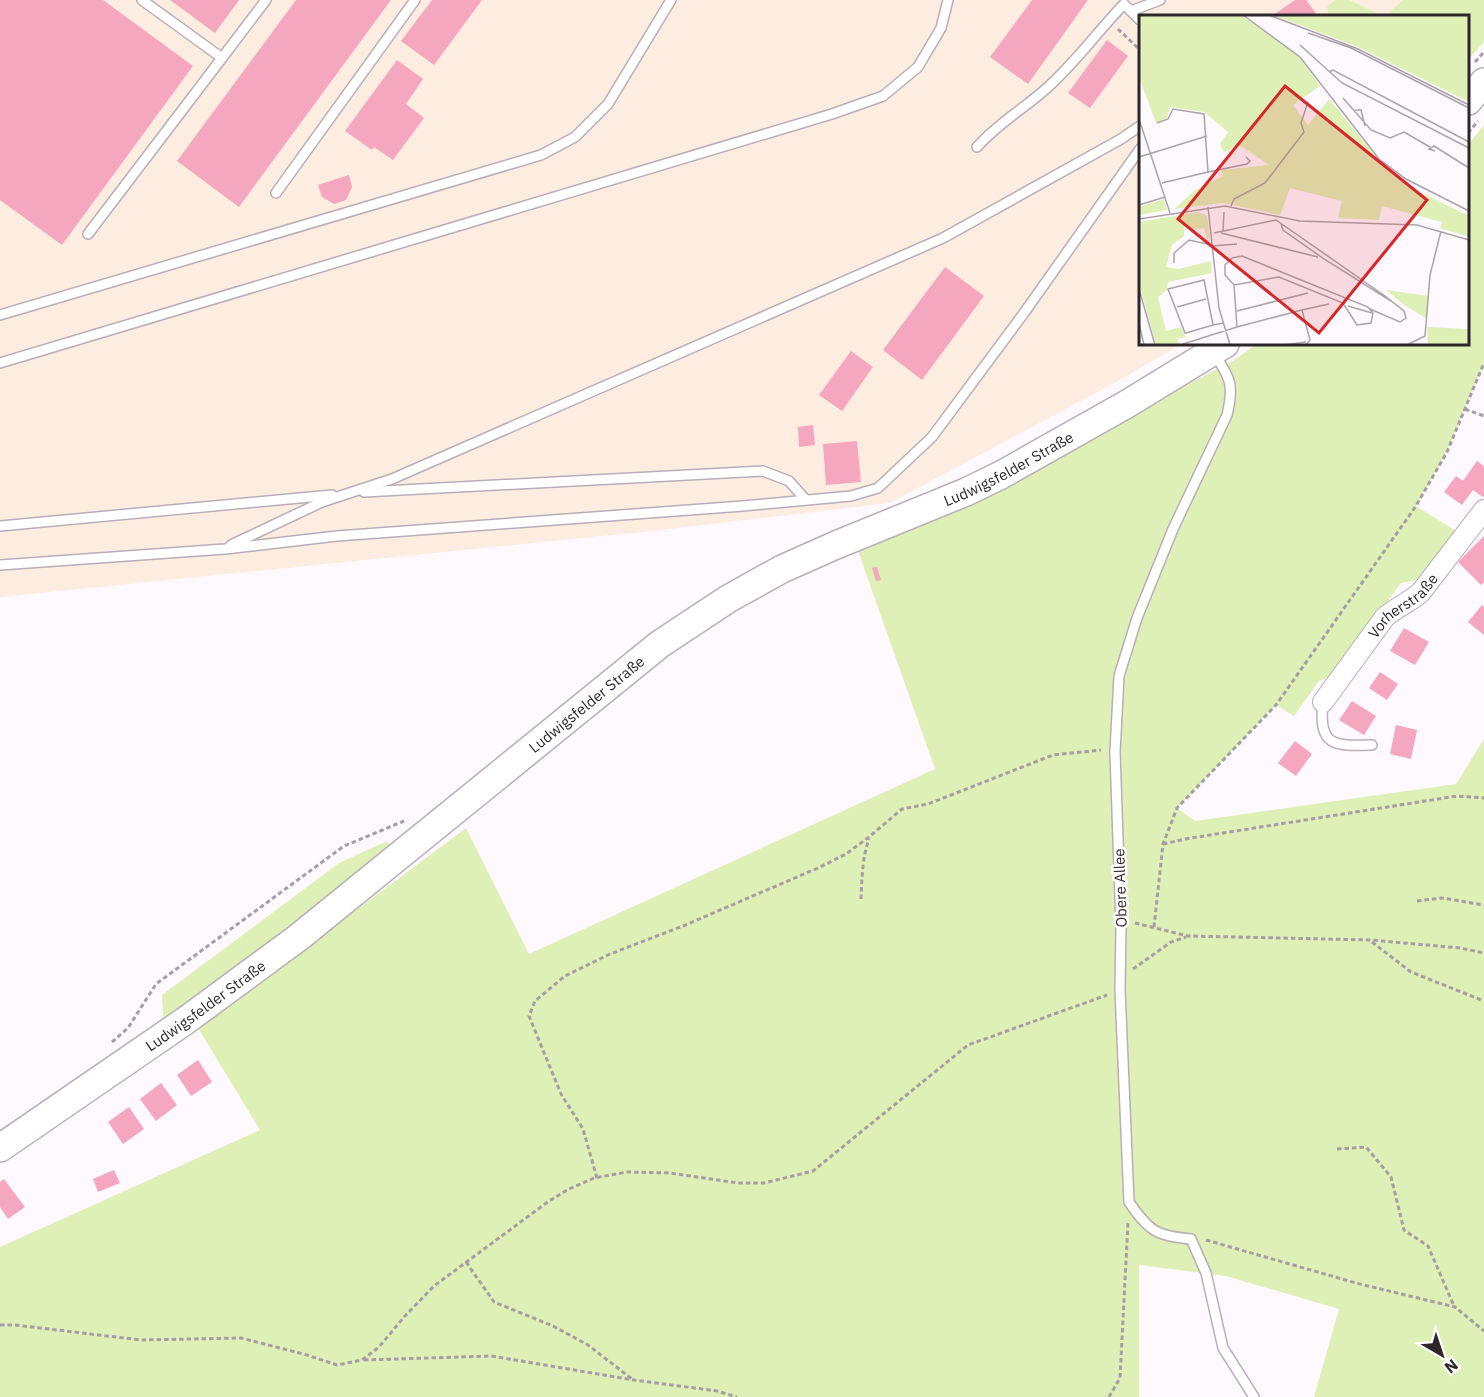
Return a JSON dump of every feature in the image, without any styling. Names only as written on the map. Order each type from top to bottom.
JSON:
[{"type":"street","points":[[1469,99],[1484,82]]},
{"type":"street","name":"Ludwigsfelder Straße","points":[[0,1148],[185,1021],[281,951],[660,644],[700,616],[782,569],[966,492],[1001,475],[1127,404],[1219,348]]},
{"type":"street","name":"Vorherstraße","points":[[1323,702],[1385,617],[1398,606],[1412,601],[1421,592],[1484,510]]},
{"type":"lane","points":[[142,0],[222,58]]},
{"type":"lane","points":[[88,234],[266,0]]},
{"type":"lane","points":[[276,193],[415,0]]},
{"type":"lane","points":[[0,315],[541,155],[575,137],[608,104],[671,0]]},
{"type":"lane","points":[[0,363],[832,114],[883,96],[918,67],[941,28],[948,0]]},
{"type":"lane","points":[[977,147],[991,131],[1040,95],[1064,73],[1109,20],[1125,5],[1160,0]]},
{"type":"lane","points":[[1125,5],[1139,20]]},
{"type":"lane","points":[[225,549],[322,502],[392,479],[943,238],[1121,139],[1139,127]]},
{"type":"lane","points":[[0,565],[225,549],[337,536],[806,500],[851,496],[878,488],[932,438],[1139,154]]},
{"type":"lane","name":"Obere Allee","points":[[1129,1202],[1120,990],[1121,926],[1115,752],[1119,676],[1137,618],[1173,529],[1227,415],[1232,394],[1219,348]]},
{"type":"lane","points":[[0,526],[350,493],[763,471],[789,481],[806,500]]},
{"type":"lane","points":[[1323,702],[1321,720],[1328,739],[1340,746],[1372,745]]},
{"type":"lane","points":[[1129,1202],[1143,1222],[1165,1237],[1191,1239],[1206,1273],[1223,1348],[1254,1397]]},
{"type":"path","points":[[1109,20],[1139,49]]},
{"type":"path","points":[[1154,927],[1163,844],[1177,808],[1276,705],[1416,506],[1447,452],[1484,363]]},
{"type":"path","points":[[1465,408],[1484,416]]},
{"type":"path","points":[[597,1178],[583,1129],[561,1094],[529,1016],[535,1001],[565,976],[610,954],[683,926],[818,868],[846,854],[902,809],[928,804],[1053,755],[1101,749],[1115,752]]},
{"type":"path","points":[[1163,844],[1457,796],[1484,798]]},
{"type":"path","points":[[861,899],[865,849],[869,837]]},
{"type":"path","points":[[1417,901],[1442,898],[1484,905]]},
{"type":"path","points":[[1121,926],[1136,922],[1188,936],[1371,940],[1460,948],[1484,953]]},
{"type":"path","points":[[1120,973],[1136,968],[1171,942],[1188,936]]},
{"type":"path","points":[[1371,940],[1411,972],[1484,1000]]},
{"type":"path","points":[[362,1360],[379,1347],[434,1286],[549,1201],[569,1189],[597,1178],[627,1172],[669,1173],[738,1183],[764,1183],[813,1171],[969,1045],[1120,990]]},
{"type":"path","points":[[1337,1149],[1366,1147],[1391,1177],[1404,1230],[1428,1246],[1455,1307]]},
{"type":"path","points":[[1109,1397],[1120,1378],[1129,1202]]},
{"type":"path","points":[[1191,1239],[1204,1239],[1356,1283],[1455,1307],[1484,1331]]},
{"type":"path","points":[[466,1262],[494,1302],[554,1326],[588,1345],[634,1380]]},
{"type":"path","points":[[0,1325],[141,1340],[241,1338],[337,1365],[362,1360],[491,1356],[634,1380],[717,1391],[737,1397]]},
{"type":"shaded area","points":[[0,0],[1435,0],[1417,15],[1139,15],[1139,345],[1180,345],[890,503],[652,531],[0,597]]},
{"type":"green space","points":[[1335,0],[1349,0],[1381,15],[1329,15],[1327,7]]},
{"type":"green space","points":[[1403,0],[1484,0],[1484,42],[1469,59],[1469,15],[1386,15]]},
{"type":"green space","points":[[1484,125],[1484,363],[1447,451],[1416,506],[1456,531],[1423,579],[1401,583],[1333,676],[1319,681],[1294,716],[1276,705],[1177,808],[1195,821],[1456,784],[1484,739],[1484,1397],[1314,1397],[1339,1309],[1226,1276],[1139,1265],[1139,1397],[0,1397],[0,1247],[260,1130],[198,1028],[466,828],[529,954],[935,769],[858,551],[960,508],[1019,480],[1182,387],[1233,361],[1256,345],[1469,345],[1469,144]]},
{"type":"green space","points":[[387,841],[393,849],[164,1028],[162,995],[339,863]]},
{"type":"building","points":[[0,0],[103,0],[193,66],[62,245],[0,200]]},
{"type":"building","points":[[170,0],[239,0],[215,33]]},
{"type":"building","points":[[296,0],[391,0],[239,207],[177,161]]},
{"type":"building","points":[[432,0],[482,0],[434,65],[401,41]]},
{"type":"building","points":[[1032,0],[1088,0],[1028,84],[990,57]]},
{"type":"building","points":[[1295,0],[1306,0],[1317,15],[1273,15]]},
{"type":"building","points":[[1107,40],[1128,56],[1090,108],[1068,93]]},
{"type":"building","points":[[397,60],[423,79],[406,104],[424,118],[393,160],[374,147],[372,150],[345,131]]},
{"type":"building","points":[[349,175],[352,187],[346,200],[334,204],[322,197],[318,185]]},
{"type":"building","points":[[945,267],[984,296],[922,380],[883,350]]},
{"type":"building","points":[[851,351],[873,367],[842,411],[819,395]]},
{"type":"building","points":[[813,425],[815,445],[799,447],[798,427]]},
{"type":"building","points":[[857,441],[861,482],[826,485],[823,444]]},
{"type":"building","points":[[1477,461],[1484,466],[1484,496],[1473,490],[1462,505],[1444,492],[1456,476],[1463,481]]},
{"type":"building","points":[[1484,536],[1484,582],[1481,585],[1458,562]]},
{"type":"building","points":[[877,567],[881,580],[876,581],[872,568]]},
{"type":"building","points":[[1482,605],[1484,607],[1484,635],[1468,622]]},
{"type":"building","points":[[1404,628],[1429,642],[1415,665],[1390,651]]},
{"type":"building","points":[[1380,672],[1398,684],[1387,700],[1369,688]]},
{"type":"building","points":[[1352,701],[1376,716],[1364,735],[1339,720]]},
{"type":"building","points":[[1396,725],[1417,730],[1411,759],[1390,754]]},
{"type":"building","points":[[1295,741],[1312,754],[1296,776],[1278,763]]},
{"type":"building","points":[[198,1060],[212,1082],[191,1096],[177,1075]]},
{"type":"building","points":[[161,1083],[177,1105],[156,1121],[140,1099]]},
{"type":"building","points":[[129,1107],[144,1129],[123,1144],[108,1122]]},
{"type":"building","points":[[114,1170],[120,1183],[98,1192],[93,1179]]},
{"type":"building","points":[[4,1179],[25,1207],[8,1219],[0,1207],[0,1182]]}]
